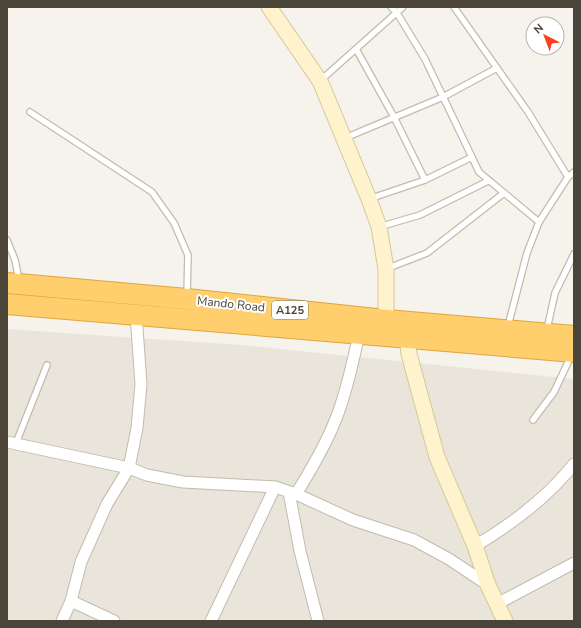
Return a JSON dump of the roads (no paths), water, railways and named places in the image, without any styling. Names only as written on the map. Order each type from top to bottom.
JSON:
[{"type":"highway","name":"Mando Road","points":[[13,284],[187,299],[386,320],[546,334],[574,346]]},
{"type":"highway","name":"Mando Road","points":[[7,304],[407,337],[574,346]]},
{"type":"street","points":[[269,7],[320,81],[379,227],[386,269],[386,320]]},
{"type":"street","points":[[62,621],[71,600],[81,562],[107,504],[129,468],[137,428],[141,384],[136,314]]},
{"type":"street","points":[[318,621],[300,551],[293,493],[319,455],[336,420],[360,332]]},
{"type":"street","points":[[407,337],[409,354],[437,457],[475,546],[488,585],[505,621]]},
{"type":"street","points":[[12,443],[129,468],[147,475],[183,482],[275,488],[293,493],[353,520],[414,540],[449,559],[488,585]]},
{"type":"street","points":[[475,546],[503,530],[532,507],[561,480],[574,464]]},
{"type":"street","points":[[211,621],[275,488]]},
{"type":"street","points":[[497,604],[574,563]]},
{"type":"street","points":[[71,600],[114,621]]},
{"type":"lane","points":[[391,7],[397,13],[425,58],[479,172],[488,181],[540,222]]},
{"type":"lane","points":[[320,81],[403,7]]},
{"type":"lane","points":[[454,7],[528,112],[568,177]]},
{"type":"lane","points":[[356,49],[394,117],[425,180]]},
{"type":"lane","points":[[344,138],[443,97],[497,68]]},
{"type":"lane","points":[[30,112],[152,192],[174,223],[188,255],[187,299]]},
{"type":"lane","points":[[368,199],[425,180],[472,157]]},
{"type":"lane","points":[[507,330],[527,253],[540,222],[568,177],[574,172]]},
{"type":"lane","points":[[379,227],[420,215],[488,181]]},
{"type":"lane","points":[[386,269],[428,252],[504,193]]},
{"type":"lane","points":[[7,240],[15,260],[13,284]]},
{"type":"lane","points":[[546,334],[555,293],[574,254]]},
{"type":"lane","points":[[533,420],[554,392],[574,346]]},
{"type":"lane","points":[[12,443],[47,365]]}]
